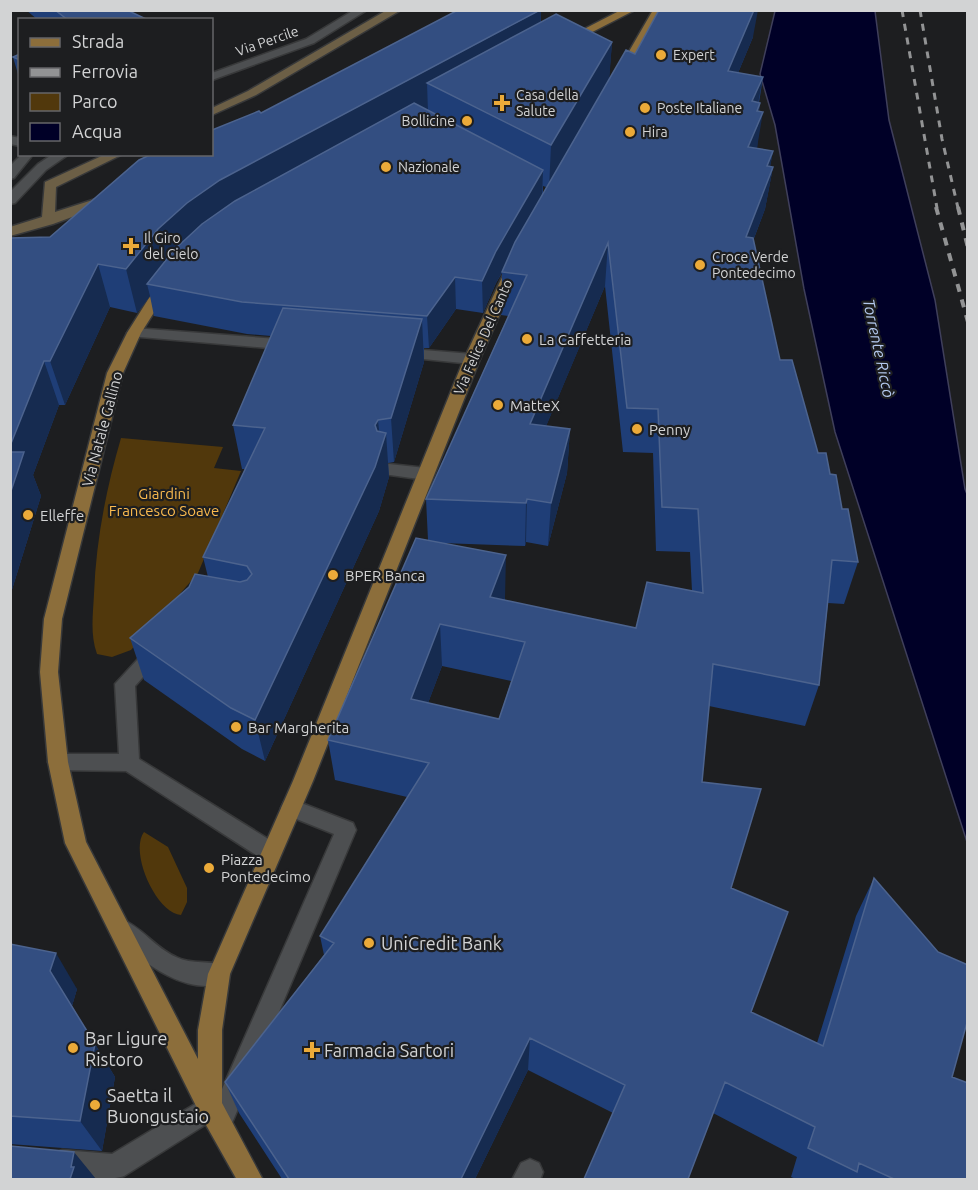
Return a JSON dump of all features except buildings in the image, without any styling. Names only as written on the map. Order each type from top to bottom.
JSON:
[{"type":"main road","points":[[570,43],[630,10]]},
{"type":"main road","points":[[616,78],[659,10]]},
{"type":"main road","name":"Via Felice Del Canto","points":[[270,852],[291,808],[472,359],[505,284],[522,254]]},
{"type":"main road","name":"Via Natale Gallino","points":[[58,762],[49,672],[53,619],[116,373],[134,333],[154,301],[174,277]]},
{"type":"main road","points":[[58,762],[76,843],[215,1114],[251,1179]]},
{"type":"main road","points":[[215,1114],[210,1030],[219,974],[270,852]]},
{"type":"street","name":"Via Percile","points":[[213,77],[310,41],[362,10]]},
{"type":"street","points":[[213,112],[252,93],[396,10]]},
{"type":"street","points":[[552,32],[570,43]]},
{"type":"street","points":[[10,175],[25,156]]},
{"type":"street","points":[[10,200],[42,167],[60,156]]},
{"type":"street","points":[[48,221],[50,185],[113,156]]},
{"type":"street","points":[[10,232],[114,197]]},
{"type":"street","points":[[134,333],[309,346]]},
{"type":"street","points":[[379,352],[472,359]]},
{"type":"street","points":[[389,470],[426,474]]},
{"type":"street","points":[[129,763],[125,684],[169,639]]},
{"type":"street","points":[[58,762],[129,763],[270,852]]},
{"type":"street","points":[[34,1160],[115,1167],[215,1114],[346,830],[291,808]]},
{"type":"street","points":[[119,928],[166,965],[192,974],[219,974]]},
{"type":"green space","name":"Giardini Francesco Soave","points":[[121,438],[223,447],[214,468],[241,471],[198,573],[131,650],[112,657],[97,654],[93,639],[93,617],[99,535]]},
{"type":"green space","points":[[144,832],[168,847],[187,888],[187,902],[181,915],[172,912],[163,904],[154,893],[148,880],[140,853],[140,841]]},
{"type":"water","name":"Torrente Riccò","points":[[775,11],[875,11],[889,120],[935,300],[967,494],[967,842],[835,432],[804,289],[775,125],[760,74]]},
{"type":"railway","points":[[902,10],[937,208]]},
{"type":"railway","points":[[920,10],[942,139],[958,208]]},
{"type":"railway","points":[[936,207],[968,322]]},
{"type":"railway","points":[[958,207],[968,248]]},
{"type":"place","name":"Expert","points":[[661,55]]},
{"type":"place","name":"Casa della Salute","points":[[502,103]]},
{"type":"place","name":"Poste Italiane","points":[[645,108]]},
{"type":"place","name":"Bollicine","points":[[467,121]]},
{"type":"place","name":"Hira","points":[[630,132]]},
{"type":"place","name":"Nazionale","points":[[386,167]]},
{"type":"place","name":"Il Giro del Cielo","points":[[131,246]]},
{"type":"place","name":"Croce Verde Pontedecimo","points":[[700,265]]},
{"type":"place","name":"La Caffetteria","points":[[527,339]]},
{"type":"place","name":"MatteX","points":[[498,405]]},
{"type":"place","name":"Penny","points":[[637,429]]},
{"type":"place","name":"Elleffe","points":[[28,515]]},
{"type":"place","name":"BPER Banca","points":[[333,575]]},
{"type":"place","name":"Bar Margherita","points":[[236,727]]},
{"type":"place","name":"Piazza Pontedecimo","points":[[209,868]]},
{"type":"place","name":"UniCredit Bank","points":[[369,943]]},
{"type":"place","name":"Bar Ligure Ristoro","points":[[73,1048]]},
{"type":"place","name":"Farmacia Sartori","points":[[312,1050]]},
{"type":"place","name":"Saetta il Buongustaio","points":[[95,1105]]}]
